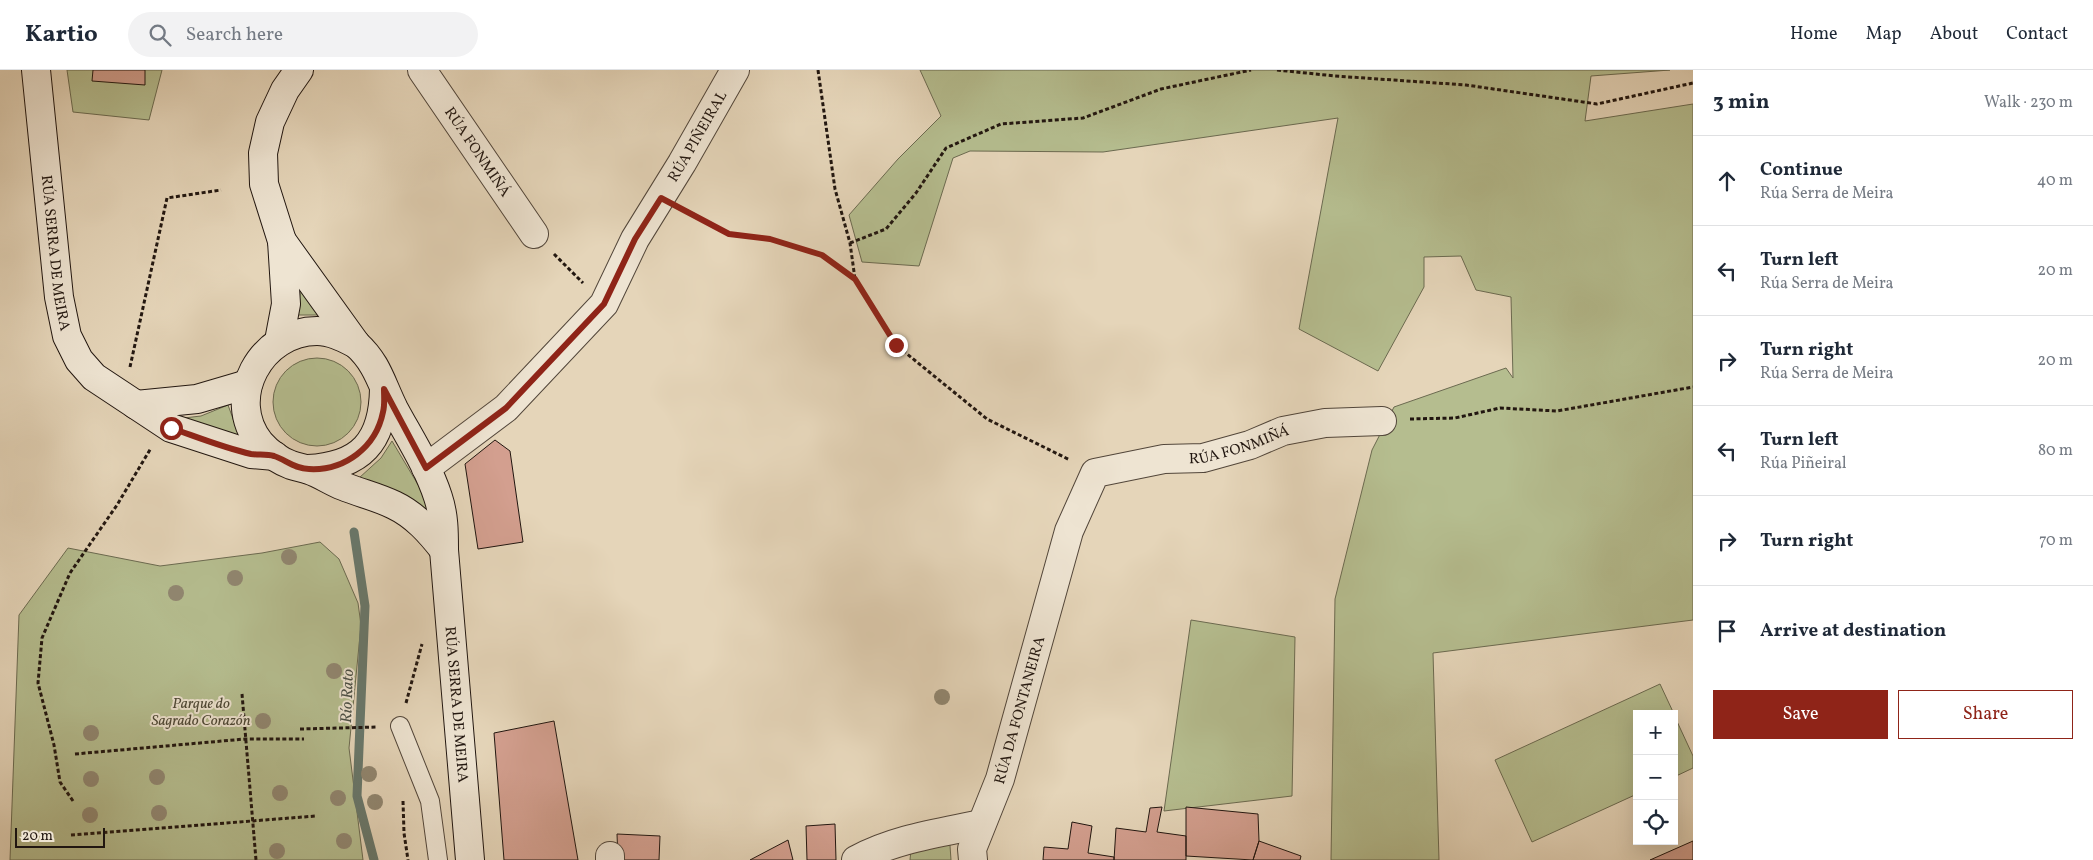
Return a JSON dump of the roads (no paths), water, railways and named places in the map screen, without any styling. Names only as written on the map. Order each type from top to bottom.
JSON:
[{"type":"street","name":"RÚA SERRA DE MEIRA","points":[[36,70],[59,297],[67,336],[80,360],[94,377],[171,428],[251,454],[275,456]]},
{"type":"street","name":"RÚA SERRA DE MEIRA","points":[[279,341],[286,304],[282,241],[264,184],[263,153],[270,122],[285,90],[299,70]]},
{"type":"street","name":"RÚA FONMIÑÁ","points":[[422,70],[534,234]]},
{"type":"street","name":"RÚA PIÑEIRAL","points":[[426,468],[506,408],[604,304],[635,239],[735,70]]},
{"type":"street","name":"RÚA SERRA DE MEIRA","points":[[282,241],[356,344],[369,356],[378,372],[384,389],[426,468],[438,497],[444,522],[444,550],[470,860]]},
{"type":"street","name":"RÚA SERRA DE MEIRA","points":[[356,344],[338,334],[318,331],[298,333],[279,341],[265,352],[254,367],[248,384],[246,404],[250,424],[260,442],[275,456],[290,465],[308,469],[342,486],[394,505],[429,531],[444,550]]},
{"type":"street","points":[[136,405],[197,399],[248,384]]},
{"type":"street","name":"RÚA SERRA DE MEIRA","points":[[308,469],[330,468],[347,462],[365,449],[377,432],[384,411],[384,389]]},
{"type":"street","name":"RÚA FONMIÑÁ","points":[[1095,473],[1164,459],[1203,458],[1250,445],[1283,431],[1325,423],[1382,420]]},
{"type":"street","name":"RÚA DA FONTANEIRA","points":[[973,860],[972,849],[1000,779],[1069,531],[1095,473]]},
{"type":"street","points":[[856,860],[868,853],[912,839],[981,824]]},
{"type":"lane","points":[[400,726],[430,802],[438,860]]},
{"type":"waterway","name":"Río Rato","points":[[354,532],[365,606],[357,796],[374,860]]},
{"type":"park label","name":"Parque do Sagrado Corazón","points":[[201,712]]}]
